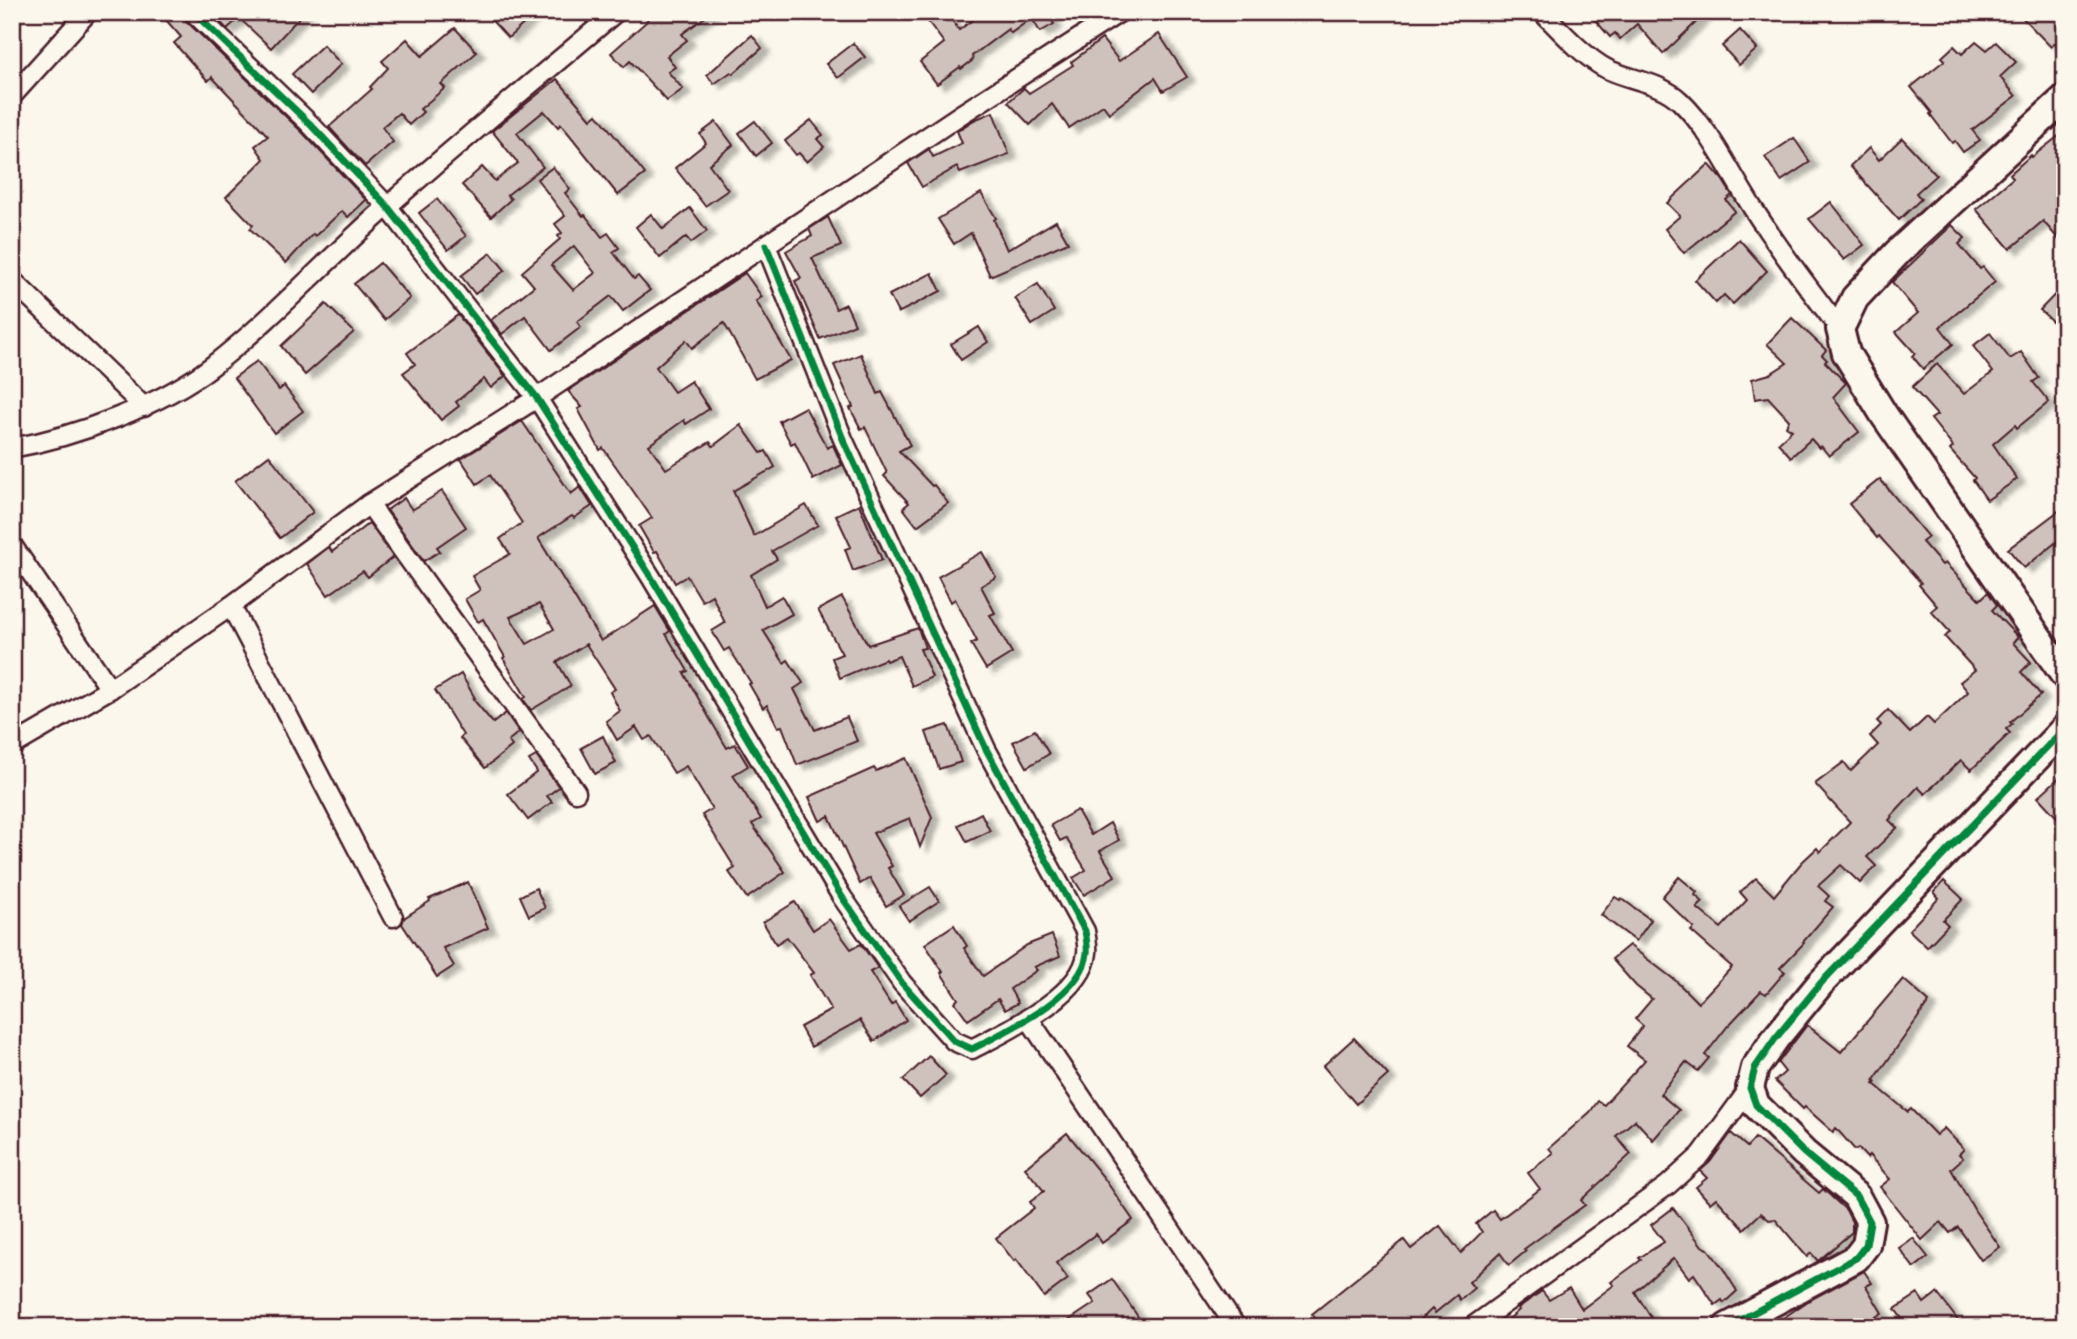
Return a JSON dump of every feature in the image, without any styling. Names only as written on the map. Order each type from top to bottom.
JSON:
[{"type":"street","points":[[12,96],[88,12]]},
{"type":"street","points":[[193,12],[310,124],[387,206],[537,398],[652,577],[842,898],[902,983],[954,1041],[972,1049],[1030,1018],[1073,985],[1088,954],[1085,931],[986,749],[963,700],[843,439],[766,245]]},
{"type":"street","points":[[12,448],[44,442],[144,407],[210,368],[268,318],[387,206],[615,12]]},
{"type":"street","points":[[12,746],[110,689],[232,606],[369,503],[537,398],[1120,12]]},
{"type":"street","points":[[1542,12],[1569,39],[1605,68],[1639,79],[1678,98],[1704,127],[1752,207],[1802,280],[1840,329],[1846,353],[1884,415],[2065,676]]},
{"type":"street","points":[[1840,329],[1855,299],[1898,252],[2065,98]]},
{"type":"street","points":[[12,280],[144,407]]},
{"type":"street","points":[[369,503],[576,792]]},
{"type":"street","points":[[12,545],[110,689]]},
{"type":"street","points":[[232,606],[393,917]]},
{"type":"street","points":[[1472,1327],[1668,1185],[1701,1155],[1750,1088],[1755,1068],[1820,984],[2065,727]]},
{"type":"street","points":[[1030,1018],[1236,1327]]},
{"type":"street","points":[[1727,1327],[1856,1258],[1866,1245],[1870,1222],[1856,1196],[1804,1153],[1756,1105],[1750,1088]]},
{"type":"building","points":[[159,12],[182,12],[185,20],[302,132],[366,200],[348,217],[342,211],[315,236],[313,234],[286,263],[250,229],[253,225],[226,197],[264,159],[255,146],[268,136],[212,77],[208,81],[174,43],[181,37]]},
{"type":"building","points":[[210,12],[304,12],[271,48],[239,18],[227,29]]},
{"type":"building","points":[[484,12],[537,12],[508,38]]},
{"type":"building","points":[[644,12],[712,12],[682,34],[687,40],[667,56],[675,67],[668,72],[683,89],[667,101],[630,61],[624,67],[611,53],[646,22],[648,18]]},
{"type":"building","points":[[921,12],[946,12],[959,30],[983,12],[1047,12],[1054,24],[1040,32],[1032,18],[1011,33],[1008,29],[972,56],[973,60],[937,84],[920,62],[944,43]]},
{"type":"building","points":[[1588,12],[1707,12],[1663,54],[1637,24],[1620,39],[1615,33],[1610,37]]},
{"type":"building","points":[[2017,12],[2065,12],[2065,53],[2055,43],[2051,47]]},
{"type":"building","points":[[455,28],[477,52],[441,84],[445,88],[420,109],[423,112],[409,125],[399,113],[382,127],[393,142],[365,166],[329,127],[372,89],[370,87],[388,68],[382,61],[407,39],[422,56]]},
{"type":"building","points":[[1740,30],[1757,49],[1739,65],[1722,46]]},
{"type":"building","points":[[1159,34],[1187,77],[1163,91],[1155,78],[1109,113],[1103,105],[1069,128],[1052,104],[1030,125],[1008,102],[1024,88],[1029,93],[1073,65],[1071,62],[1102,39],[1119,61]]},
{"type":"building","points":[[752,35],[762,48],[733,74],[731,72],[714,84],[707,75]]},
{"type":"building","points":[[1976,41],[1987,50],[1996,42],[2016,62],[2000,77],[2016,96],[1972,130],[1980,140],[1963,152],[1955,141],[1952,143],[1911,87],[1945,60],[1942,57],[1954,46],[1962,54]]},
{"type":"building","points":[[853,43],[865,57],[838,78],[826,64]]},
{"type":"building","points":[[323,45],[341,64],[311,94],[292,74]]},
{"type":"building","points":[[557,79],[591,119],[597,114],[645,174],[618,195],[561,124],[558,127],[544,111],[517,133],[543,167],[507,195],[511,199],[491,217],[462,185],[482,167],[495,181],[518,163],[492,131]]},
{"type":"building","points":[[993,112],[1009,154],[960,173],[957,167],[922,187],[908,163],[929,149],[933,157],[962,143],[957,131]]},
{"type":"building","points":[[811,120],[823,135],[817,139],[824,147],[807,162],[799,153],[796,155],[785,141]]},
{"type":"building","points":[[755,121],[772,143],[756,156],[739,133]]},
{"type":"building","points":[[716,122],[733,145],[709,164],[728,190],[705,206],[675,168],[706,143],[700,134]]},
{"type":"building","points":[[2065,131],[2065,247],[2043,221],[2010,249],[1976,209],[2013,178],[2010,174],[2031,155],[2032,157]]},
{"type":"building","points":[[1794,138],[1810,162],[1781,181],[1765,157]]},
{"type":"building","points":[[1902,138],[1936,175],[1916,193],[1921,199],[1899,220],[1850,166],[1869,148],[1879,160]]},
{"type":"building","points":[[1709,164],[1732,195],[1726,200],[1735,211],[1684,253],[1665,229],[1680,216],[1667,203]]},
{"type":"building","points":[[553,167],[570,189],[565,193],[583,216],[585,215],[602,237],[608,233],[619,248],[613,252],[634,279],[638,276],[650,290],[623,311],[611,296],[577,322],[581,327],[551,350],[525,316],[502,334],[491,320],[534,286],[522,272],[560,239],[558,236],[562,233],[555,224],[565,216],[537,179]],"holes":[[[574,246],[595,273],[573,290],[551,265]]]},
{"type":"building","points":[[981,193],[996,218],[994,220],[1007,250],[1056,221],[1068,242],[990,276],[971,233],[954,244],[938,219]]},
{"type":"building","points":[[437,199],[466,236],[448,250],[419,213]]},
{"type":"building","points":[[1831,202],[1864,245],[1844,260],[1809,219]]},
{"type":"building","points":[[690,208],[707,231],[691,243],[686,237],[660,258],[636,227],[651,214],[663,229]]},
{"type":"building","points":[[828,217],[841,246],[812,258],[836,309],[846,304],[855,324],[820,339],[795,281],[801,278],[786,251],[812,236],[809,229]]},
{"type":"building","points":[[1952,225],[1965,238],[1959,244],[1995,282],[1940,327],[1953,344],[1923,369],[1912,356],[1915,353],[1896,332],[1918,313],[1892,282]]},
{"type":"building","points":[[1739,239],[1767,271],[1733,304],[1724,295],[1716,303],[1695,280]]},
{"type":"building","points":[[491,253],[505,270],[475,294],[461,276]]},
{"type":"building","points":[[380,263],[410,298],[384,320],[354,284]]},
{"type":"building","points":[[745,273],[762,297],[756,301],[791,360],[755,379],[724,323],[692,348],[686,340],[656,367],[674,392],[691,381],[709,409],[686,424],[684,420],[649,445],[666,469],[710,442],[713,446],[741,425],[761,453],[766,451],[775,467],[733,491],[754,536],[806,505],[818,525],[772,551],[777,559],[751,575],[765,606],[782,596],[792,614],[763,630],[784,663],[788,660],[803,683],[794,689],[815,730],[847,717],[857,741],[797,765],[782,726],[778,727],[767,705],[763,708],[729,648],[724,651],[712,631],[725,623],[712,595],[702,601],[687,576],[675,583],[639,526],[652,518],[603,448],[600,450],[578,409],[582,407],[568,391]]},
{"type":"building","points":[[932,273],[941,291],[898,313],[889,295]]},
{"type":"building","points":[[1038,284],[1054,311],[1032,325],[1015,298]]},
{"type":"building","points":[[2065,284],[2065,333],[2040,310]]},
{"type":"building","points":[[326,304],[354,332],[305,375],[281,346]]},
{"type":"building","points":[[458,315],[505,376],[491,388],[484,379],[456,402],[459,406],[441,420],[403,373],[415,364],[407,353]]},
{"type":"building","points":[[1792,318],[1826,350],[1822,355],[1827,360],[1825,362],[1846,383],[1833,397],[1859,432],[1829,456],[1811,439],[1791,457],[1778,443],[1792,430],[1786,426],[1789,420],[1768,397],[1755,399],[1752,379],[1770,374],[1787,363],[1767,344]]},
{"type":"building","points":[[979,327],[988,342],[961,360],[951,344]]},
{"type":"building","points":[[1990,333],[2010,359],[2021,352],[2039,378],[2033,382],[2049,402],[1993,444],[2017,479],[1987,500],[1973,480],[1975,478],[1950,450],[1953,447],[1931,419],[1937,415],[1912,387],[1937,364],[1964,394],[1993,372],[1973,346]]},
{"type":"building","points":[[861,354],[878,394],[882,392],[910,445],[899,451],[932,486],[934,485],[948,503],[917,526],[903,508],[909,503],[884,476],[887,473],[865,427],[861,429],[850,408],[853,407],[834,365]]},
{"type":"building","points":[[257,361],[279,390],[284,386],[303,411],[274,433],[234,378]]},
{"type":"building","points":[[805,407],[827,448],[833,445],[842,465],[813,480],[795,442],[791,444],[779,421]]},
{"type":"building","points":[[522,421],[571,494],[580,487],[592,506],[538,538],[601,641],[655,606],[670,631],[666,634],[688,671],[684,673],[710,719],[727,748],[735,744],[748,766],[733,775],[761,819],[752,824],[785,872],[747,898],[729,872],[735,868],[702,815],[712,809],[686,766],[674,773],[651,736],[644,740],[636,727],[617,740],[606,721],[620,711],[610,692],[615,689],[586,644],[557,662],[571,686],[531,710],[483,619],[478,622],[465,599],[480,590],[472,576],[510,554],[500,539],[522,523],[490,475],[477,484],[461,459]],"holes":[[[539,604],[554,629],[527,644],[510,617]]]},
{"type":"building","points":[[269,455],[313,512],[280,538],[235,481]]},
{"type":"building","points":[[1880,479],[1928,537],[1922,542],[1942,565],[1945,563],[1980,600],[1988,592],[1997,605],[1992,610],[2018,637],[2013,643],[2031,662],[2021,672],[2041,695],[2010,722],[2012,724],[2006,729],[2010,733],[1971,770],[1961,760],[1925,794],[1918,787],[1891,816],[1889,820],[1897,828],[1867,857],[1876,866],[1860,883],[1841,865],[1818,886],[1829,896],[1825,901],[1833,907],[1780,968],[1785,972],[1766,994],[1761,991],[1727,1027],[1705,1055],[1709,1058],[1698,1071],[1686,1062],[1660,1094],[1679,1110],[1653,1140],[1635,1120],[1616,1136],[1631,1154],[1581,1200],[1585,1205],[1524,1249],[1526,1251],[1509,1265],[1500,1253],[1469,1282],[1474,1288],[1460,1300],[1457,1295],[1435,1313],[1432,1309],[1413,1327],[1306,1327],[1315,1318],[1312,1314],[1404,1240],[1411,1249],[1440,1226],[1461,1253],[1482,1232],[1476,1224],[1493,1210],[1500,1219],[1540,1189],[1528,1173],[1553,1153],[1549,1148],[1590,1112],[1598,1101],[1604,1105],[1645,1060],[1627,1046],[1643,1026],[1635,1019],[1652,999],[1636,986],[1612,959],[1629,945],[1676,981],[1698,1003],[1732,967],[1691,931],[1694,928],[1662,897],[1679,877],[1697,892],[1695,895],[1703,902],[1697,908],[1721,928],[1747,900],[1740,892],[1756,878],[1774,896],[1802,862],[1817,848],[1820,852],[1850,822],[1815,784],[1844,762],[1851,771],[1878,745],[1870,736],[1881,725],[1877,721],[1888,710],[1910,733],[1927,717],[1934,724],[1968,692],[1960,682],[1975,670],[1945,637],[1950,632],[1931,611],[1937,606],[1919,585],[1921,583],[1879,536],[1877,538],[1849,504]]},
{"type":"building","points":[[442,491],[466,527],[437,547],[440,551],[424,561],[387,510],[404,498],[412,510]]},
{"type":"building","points":[[859,504],[882,560],[853,571],[845,549],[851,547],[836,515]]},
{"type":"building","points":[[2065,506],[2065,535],[2024,568],[2008,549]]},
{"type":"building","points":[[369,523],[393,557],[368,577],[363,571],[328,595],[307,564],[329,547],[332,552]]},
{"type":"building","points":[[982,552],[996,577],[981,586],[995,613],[990,615],[1012,653],[986,669],[971,644],[977,641],[955,599],[951,602],[938,577]]},
{"type":"building","points":[[842,597],[868,645],[918,628],[925,648],[920,649],[932,677],[912,686],[899,656],[840,678],[832,658],[842,654],[818,610]]},
{"type":"building","points":[[461,674],[475,698],[473,699],[493,723],[506,713],[519,732],[508,741],[512,746],[485,768],[460,738],[463,735],[435,690]]},
{"type":"building","points":[[948,725],[961,762],[939,769],[926,732]]},
{"type":"building","points":[[1035,730],[1049,754],[1027,767],[1013,742]]},
{"type":"building","points":[[603,736],[616,763],[595,774],[581,748]]},
{"type":"building","points":[[536,756],[559,787],[547,796],[552,802],[528,820],[508,794],[537,772],[529,760]]},
{"type":"building","points":[[906,758],[932,817],[920,847],[910,818],[873,833],[892,866],[888,868],[904,895],[886,906],[870,878],[860,884],[829,816],[820,821],[809,797],[874,768],[876,771]]},
{"type":"building","points":[[2065,772],[2065,826],[2038,797]]},
{"type":"building","points":[[1077,810],[1091,835],[1110,823],[1119,840],[1100,851],[1115,876],[1084,895],[1073,878],[1086,870],[1066,838],[1060,841],[1051,825]]},
{"type":"building","points":[[981,813],[990,831],[967,842],[958,825]]},
{"type":"building","points":[[1944,881],[1963,899],[1943,920],[1948,925],[1927,947],[1909,930],[1939,898],[1934,892]]},
{"type":"building","points":[[468,882],[488,928],[443,948],[454,966],[437,977],[402,924],[404,918],[430,901],[429,899]]},
{"type":"building","points":[[930,887],[939,901],[909,921],[899,906]]},
{"type":"building","points":[[536,888],[545,908],[529,916],[520,896]]},
{"type":"building","points":[[1615,897],[1620,900],[1621,898],[1651,920],[1636,941],[1601,915]]},
{"type":"building","points":[[795,902],[813,930],[829,919],[851,949],[861,944],[878,968],[870,972],[891,1005],[895,1002],[906,1020],[874,1041],[860,1020],[811,1047],[800,1027],[831,1010],[810,975],[814,973],[787,937],[776,944],[763,922]]},
{"type":"building","points":[[954,925],[967,946],[964,948],[983,976],[1027,945],[1052,935],[1060,956],[1034,967],[1037,970],[1010,989],[1018,1003],[1005,1010],[998,999],[968,1020],[955,1002],[958,999],[925,944]]},
{"type":"building","points":[[1903,979],[1929,1002],[1874,1080],[1874,1084],[1908,1112],[1911,1109],[1936,1135],[1944,1128],[1964,1149],[1959,1154],[1963,1158],[1951,1169],[2000,1247],[1981,1260],[1958,1227],[1950,1233],[1941,1222],[1922,1240],[1880,1187],[1890,1179],[1869,1155],[1867,1158],[1858,1148],[1855,1150],[1836,1128],[1833,1132],[1805,1107],[1803,1109],[1775,1081],[1785,1072],[1778,1063],[1807,1025],[1841,1052]]},
{"type":"building","points":[[1354,1038],[1388,1075],[1356,1104],[1323,1066]]},
{"type":"building","points":[[929,1056],[946,1075],[920,1098],[903,1080]]},
{"type":"building","points":[[1067,1133],[1104,1178],[1133,1220],[1102,1243],[1096,1234],[1056,1263],[1068,1279],[1044,1297],[1016,1259],[1014,1261],[996,1238],[1034,1208],[1030,1202],[1044,1191],[1025,1168]]},
{"type":"building","points":[[1731,1133],[1747,1147],[1755,1138],[1819,1193],[1823,1189],[1846,1210],[1852,1222],[1852,1232],[1818,1261],[1811,1253],[1807,1257],[1775,1219],[1769,1220],[1761,1213],[1744,1229],[1716,1198],[1710,1203],[1696,1187],[1707,1178],[1700,1171]]},
{"type":"building","points":[[1673,1208],[1722,1267],[1737,1291],[1724,1303],[1722,1300],[1715,1305],[1694,1274],[1689,1278],[1674,1258],[1635,1292],[1657,1327],[1500,1327],[1519,1310],[1518,1308],[1542,1291],[1549,1300],[1569,1288],[1582,1309],[1614,1285],[1611,1282],[1641,1260],[1639,1258],[1664,1242],[1651,1225]]},
{"type":"building","points":[[1913,1238],[1928,1257],[1914,1268],[1899,1248]]},
{"type":"building","points":[[1864,1271],[1872,1283],[1866,1286],[1882,1313],[1859,1327],[1770,1327],[1808,1301]]},
{"type":"building","points":[[1112,1279],[1145,1327],[1059,1327],[1095,1303],[1089,1295]]},
{"type":"building","points":[[1937,1293],[1963,1327],[1908,1327],[1895,1309],[1918,1294],[1924,1303]]},
{"type":"cycle path","points":[[193,12],[310,124],[387,206],[537,398],[651,577],[842,897],[902,983],[954,1041],[972,1049],[1041,1010],[1072,984],[1082,969],[1087,953],[1085,931],[986,749],[843,439],[766,245]]},
{"type":"cycle path","points":[[1727,1327],[1856,1258],[1866,1245],[1870,1222],[1856,1196],[1804,1153],[1756,1105],[1750,1088],[1755,1068],[1820,984],[2065,728]]}]
